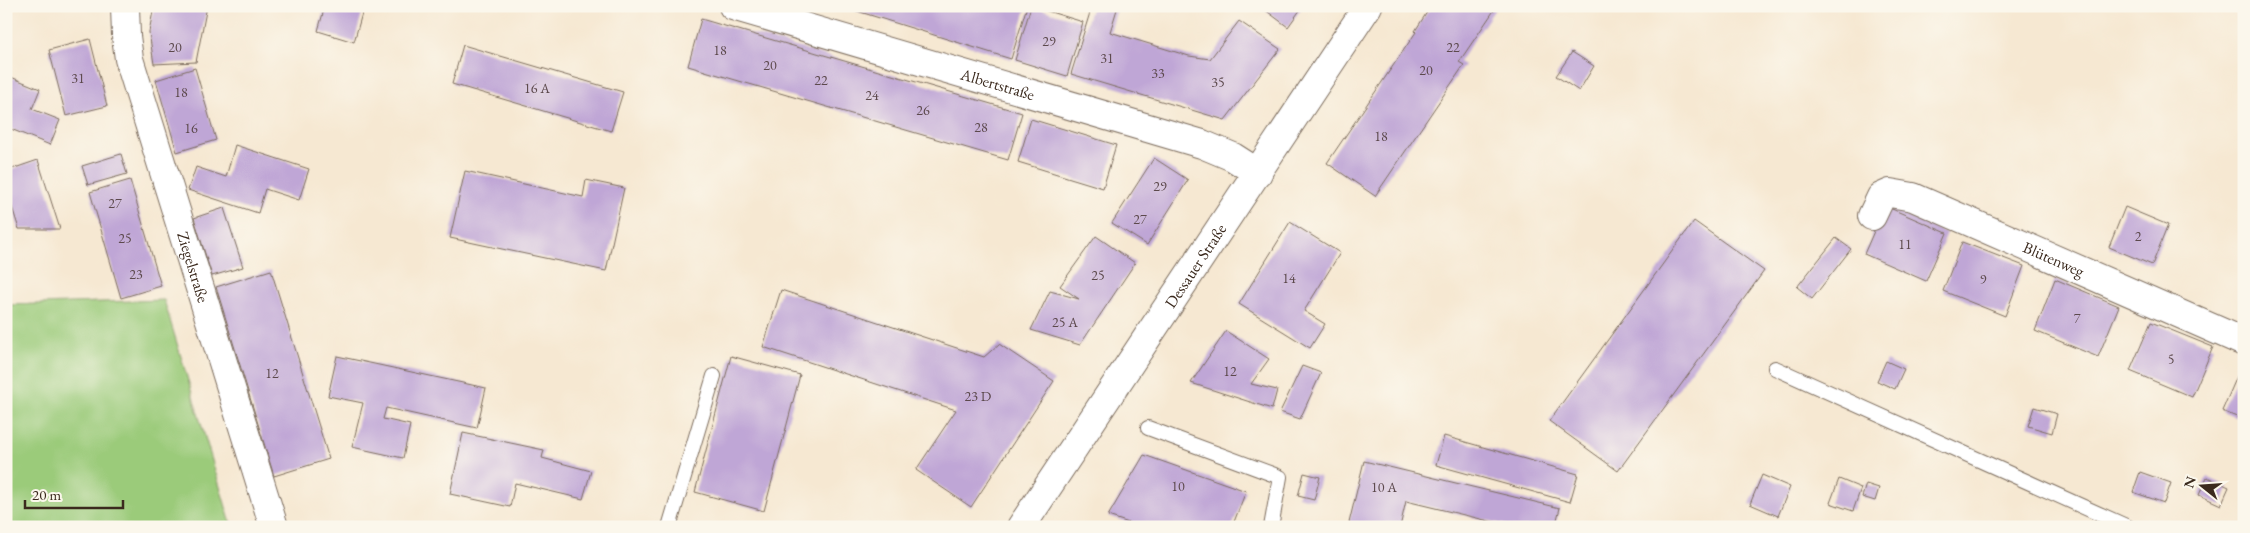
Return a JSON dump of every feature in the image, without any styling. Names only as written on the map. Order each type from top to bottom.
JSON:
[{"type":"street","name":"Ziegelstraße","points":[[125,6],[129,59],[274,527]]},
{"type":"street","name":"Albertstraße","points":[[733,6],[1202,144],[1233,157],[1258,173]]},
{"type":"street","name":"Dessauer Straße","points":[[1021,527],[1368,6]]},
{"type":"street","name":"Blütenweg","points":[[1872,216],[1881,197],[1890,193],[1913,197],[2244,342]]},
{"type":"lane","points":[[1775,368],[2128,527]]},
{"type":"lane","points":[[669,527],[714,376]]},
{"type":"lane","points":[[1148,428],[1280,477],[1271,527]]},
{"type":"green space","points":[[164,300],[232,527],[6,527],[6,305]]},
{"type":"building","points":[[154,6],[207,6],[196,62],[154,64],[149,32]]},
{"type":"building","points":[[325,6],[364,6],[354,42],[318,31]]},
{"type":"building","points":[[841,6],[1027,6],[1011,59]]},
{"type":"building","points":[[1031,6],[1083,22],[1067,76],[1015,60]]},
{"type":"building","points":[[1092,6],[1118,6],[1110,32],[1189,56],[1210,59],[1239,21],[1280,49],[1225,120],[1071,74]]},
{"type":"building","points":[[1260,6],[1303,6],[1288,27]]},
{"type":"building","points":[[1431,6],[1497,6],[1459,62],[1464,65],[1375,196],[1327,163],[1416,32]]},
{"type":"building","points":[[701,19],[1022,113],[1008,160],[688,66]]},
{"type":"building","points":[[90,39],[107,106],[66,116],[49,50]]},
{"type":"building","points":[[463,45],[623,92],[611,131],[452,84]]},
{"type":"building","points":[[1572,52],[1594,66],[1579,91],[1556,76]]},
{"type":"building","points":[[195,68],[216,140],[177,152],[156,80]]},
{"type":"building","points":[[6,75],[40,89],[32,109],[60,120],[50,145],[6,127]]},
{"type":"building","points":[[1031,119],[1116,145],[1103,188],[1018,162]]},
{"type":"building","points":[[235,145],[309,169],[299,200],[265,189],[258,213],[188,190],[196,167],[226,177]]},
{"type":"building","points":[[121,154],[127,174],[88,185],[82,166]]},
{"type":"building","points":[[1154,158],[1188,180],[1147,245],[1112,223]]},
{"type":"building","points":[[38,160],[60,229],[19,229],[6,188],[6,171]]},
{"type":"building","points":[[465,171],[583,197],[586,180],[624,188],[606,271],[450,238]]},
{"type":"building","points":[[130,180],[161,286],[121,298],[90,192]]},
{"type":"building","points":[[1885,206],[1947,233],[1926,281],[1864,254]]},
{"type":"building","points":[[2125,207],[2168,225],[2152,265],[2109,247]]},
{"type":"building","points":[[224,208],[243,267],[212,276],[194,218]]},
{"type":"building","points":[[1694,221],[1764,271],[1618,471],[1549,421]]},
{"type":"building","points":[[1290,222],[1340,253],[1304,311],[1325,324],[1310,348],[1239,304]]},
{"type":"building","points":[[1096,236],[1135,263],[1080,345],[1031,330],[1050,291],[1079,299],[1060,286]]},
{"type":"building","points":[[1836,238],[1851,249],[1812,299],[1797,287]]},
{"type":"building","points":[[1962,242],[2024,266],[2005,316],[1943,291]]},
{"type":"building","points":[[271,270],[329,459],[274,476],[216,287]]},
{"type":"building","points":[[2055,279],[2119,306],[2098,357],[2035,331]]},
{"type":"building","points":[[781,290],[984,357],[999,344],[1054,381],[971,507],[916,470],[956,410],[763,347]]},
{"type":"building","points":[[2151,322],[2213,347],[2192,397],[2130,371]]},
{"type":"building","points":[[1226,331],[1269,359],[1251,384],[1277,390],[1272,409],[1191,383]]},
{"type":"building","points":[[337,356],[486,388],[477,428],[386,408],[383,419],[410,425],[403,458],[352,447],[363,403],[328,396]]},
{"type":"building","points":[[731,356],[800,375],[764,511],[695,492]]},
{"type":"building","points":[[1886,361],[1904,369],[1895,389],[1877,381]]},
{"type":"building","points":[[2242,365],[2244,365],[2244,420],[2222,411]]},
{"type":"building","points":[[1302,366],[1321,373],[1300,419],[1280,412]]},
{"type":"building","points":[[2034,407],[2057,414],[2052,433],[2028,426]]},
{"type":"building","points":[[463,433],[544,450],[542,458],[591,471],[583,499],[515,483],[510,507],[450,494]]},
{"type":"building","points":[[1444,436],[1578,474],[1570,502],[1436,465]]},
{"type":"building","points":[[1144,455],[1246,491],[1232,527],[1141,527],[1108,516]]},
{"type":"building","points":[[1364,461],[1560,508],[1555,527],[1514,527],[1406,501],[1400,527],[1348,527]]},
{"type":"building","points":[[2140,472],[2171,483],[2164,503],[2133,492]]},
{"type":"building","points":[[1304,473],[1320,477],[1314,500],[1298,496]]},
{"type":"building","points":[[1762,475],[1790,487],[1778,516],[1750,504]]},
{"type":"building","points":[[2207,477],[2229,487],[2221,505],[2199,495]]},
{"type":"building","points":[[1839,479],[1861,488],[1853,511],[1830,503]]},
{"type":"building","points":[[1866,484],[1879,488],[1875,501],[1862,497]]}]
